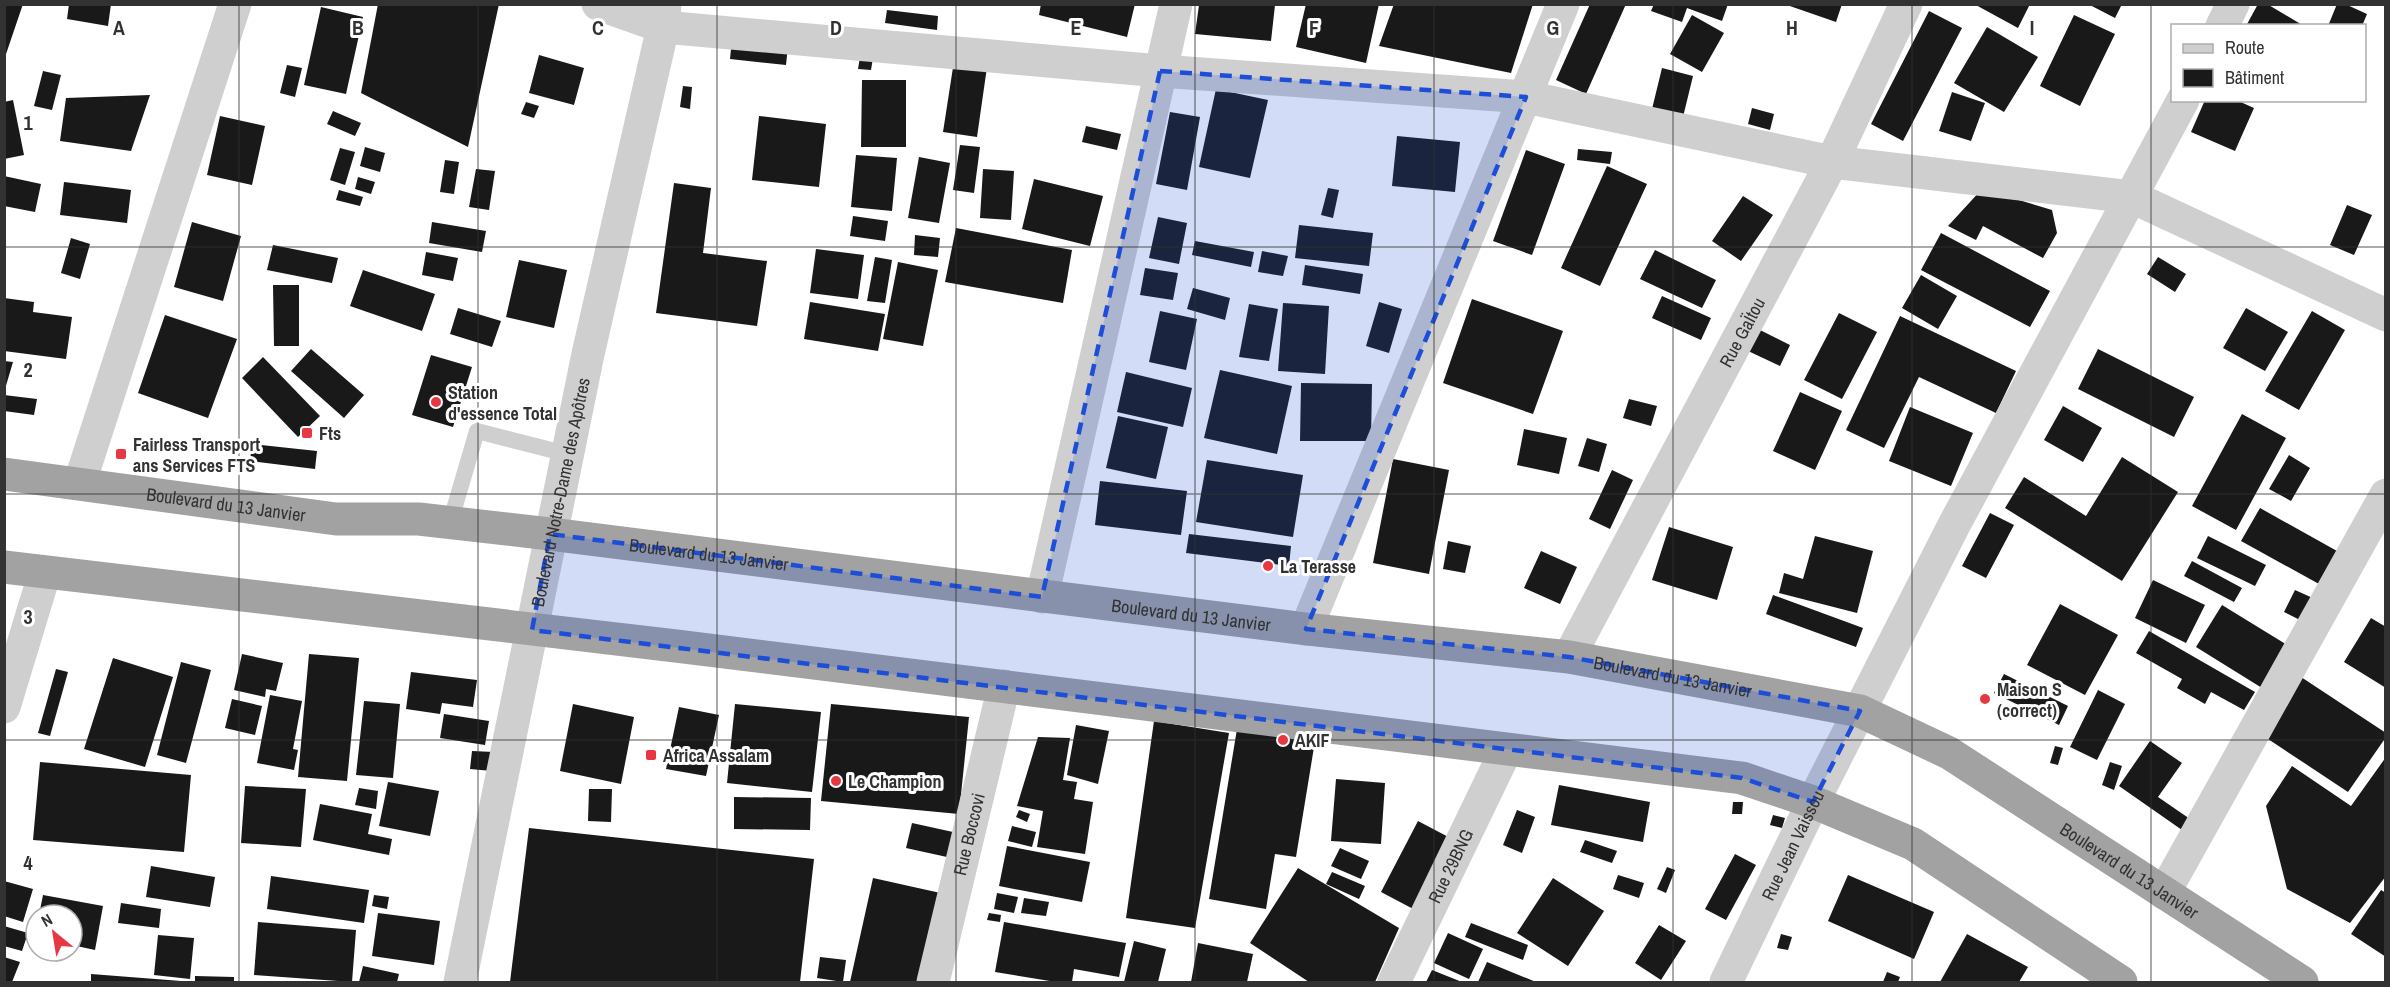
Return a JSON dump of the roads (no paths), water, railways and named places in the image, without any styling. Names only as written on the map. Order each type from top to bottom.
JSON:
[{"type":"highway","name":"Boulevard du 13 Janvier","points":[[4,474],[80,482],[336,519],[418,519],[1306,629],[1569,657],[1860,711],[1949,753],[2302,982]]},
{"type":"highway","points":[[4,567],[1004,686],[1742,778],[1813,802],[1913,844],[2121,982]]},
{"type":"street","points":[[80,482],[235,4]]},
{"type":"street","points":[[598,4],[664,16],[1160,70],[1526,97],[1832,162],[2132,197],[2385,315]]},
{"type":"street","points":[[1042,597],[1176,4]]},
{"type":"street","points":[[1306,629],[1563,4]]},
{"type":"street","name":"Rue GaÏtou","points":[[1569,657],[1832,162],[1906,4]]},
{"type":"street","points":[[2223,24],[2233,4]]},
{"type":"street","name":"Boulevard Notre-Dame des Apôtres","points":[[460,982],[550,534],[664,16]]},
{"type":"street","name":"Rue Jean Vaissou","points":[[1726,982],[1813,802],[1954,525],[2182,102]]},
{"type":"street","points":[[2164,893],[2385,495]]},
{"type":"street","points":[[4,707],[45,572]]},
{"type":"street","name":"Rue Boccovi","points":[[933,982],[1004,686]]},
{"type":"street","name":"Rue 29BNG","points":[[1394,982],[1506,750]]},
{"type":"lane","points":[[450,523],[477,431],[567,454]]},
{"type":"place","name":"Station d'essence Total","points":[[436,402]]},
{"type":"place","name":"Fts","points":[[307,433]]},
{"type":"place","name":"Fairless Transport ans Services FTS","points":[[121,454]]},
{"type":"place","name":"La Terasse","points":[[1268,566]]},
{"type":"place","name":"Maison S (correct)","points":[[1985,699]]},
{"type":"place","name":"AKIF","points":[[1283,740]]},
{"type":"place","name":"Africa Assalam","points":[[651,755]]},
{"type":"place","name":"Le Champion","points":[[836,781]]}]
